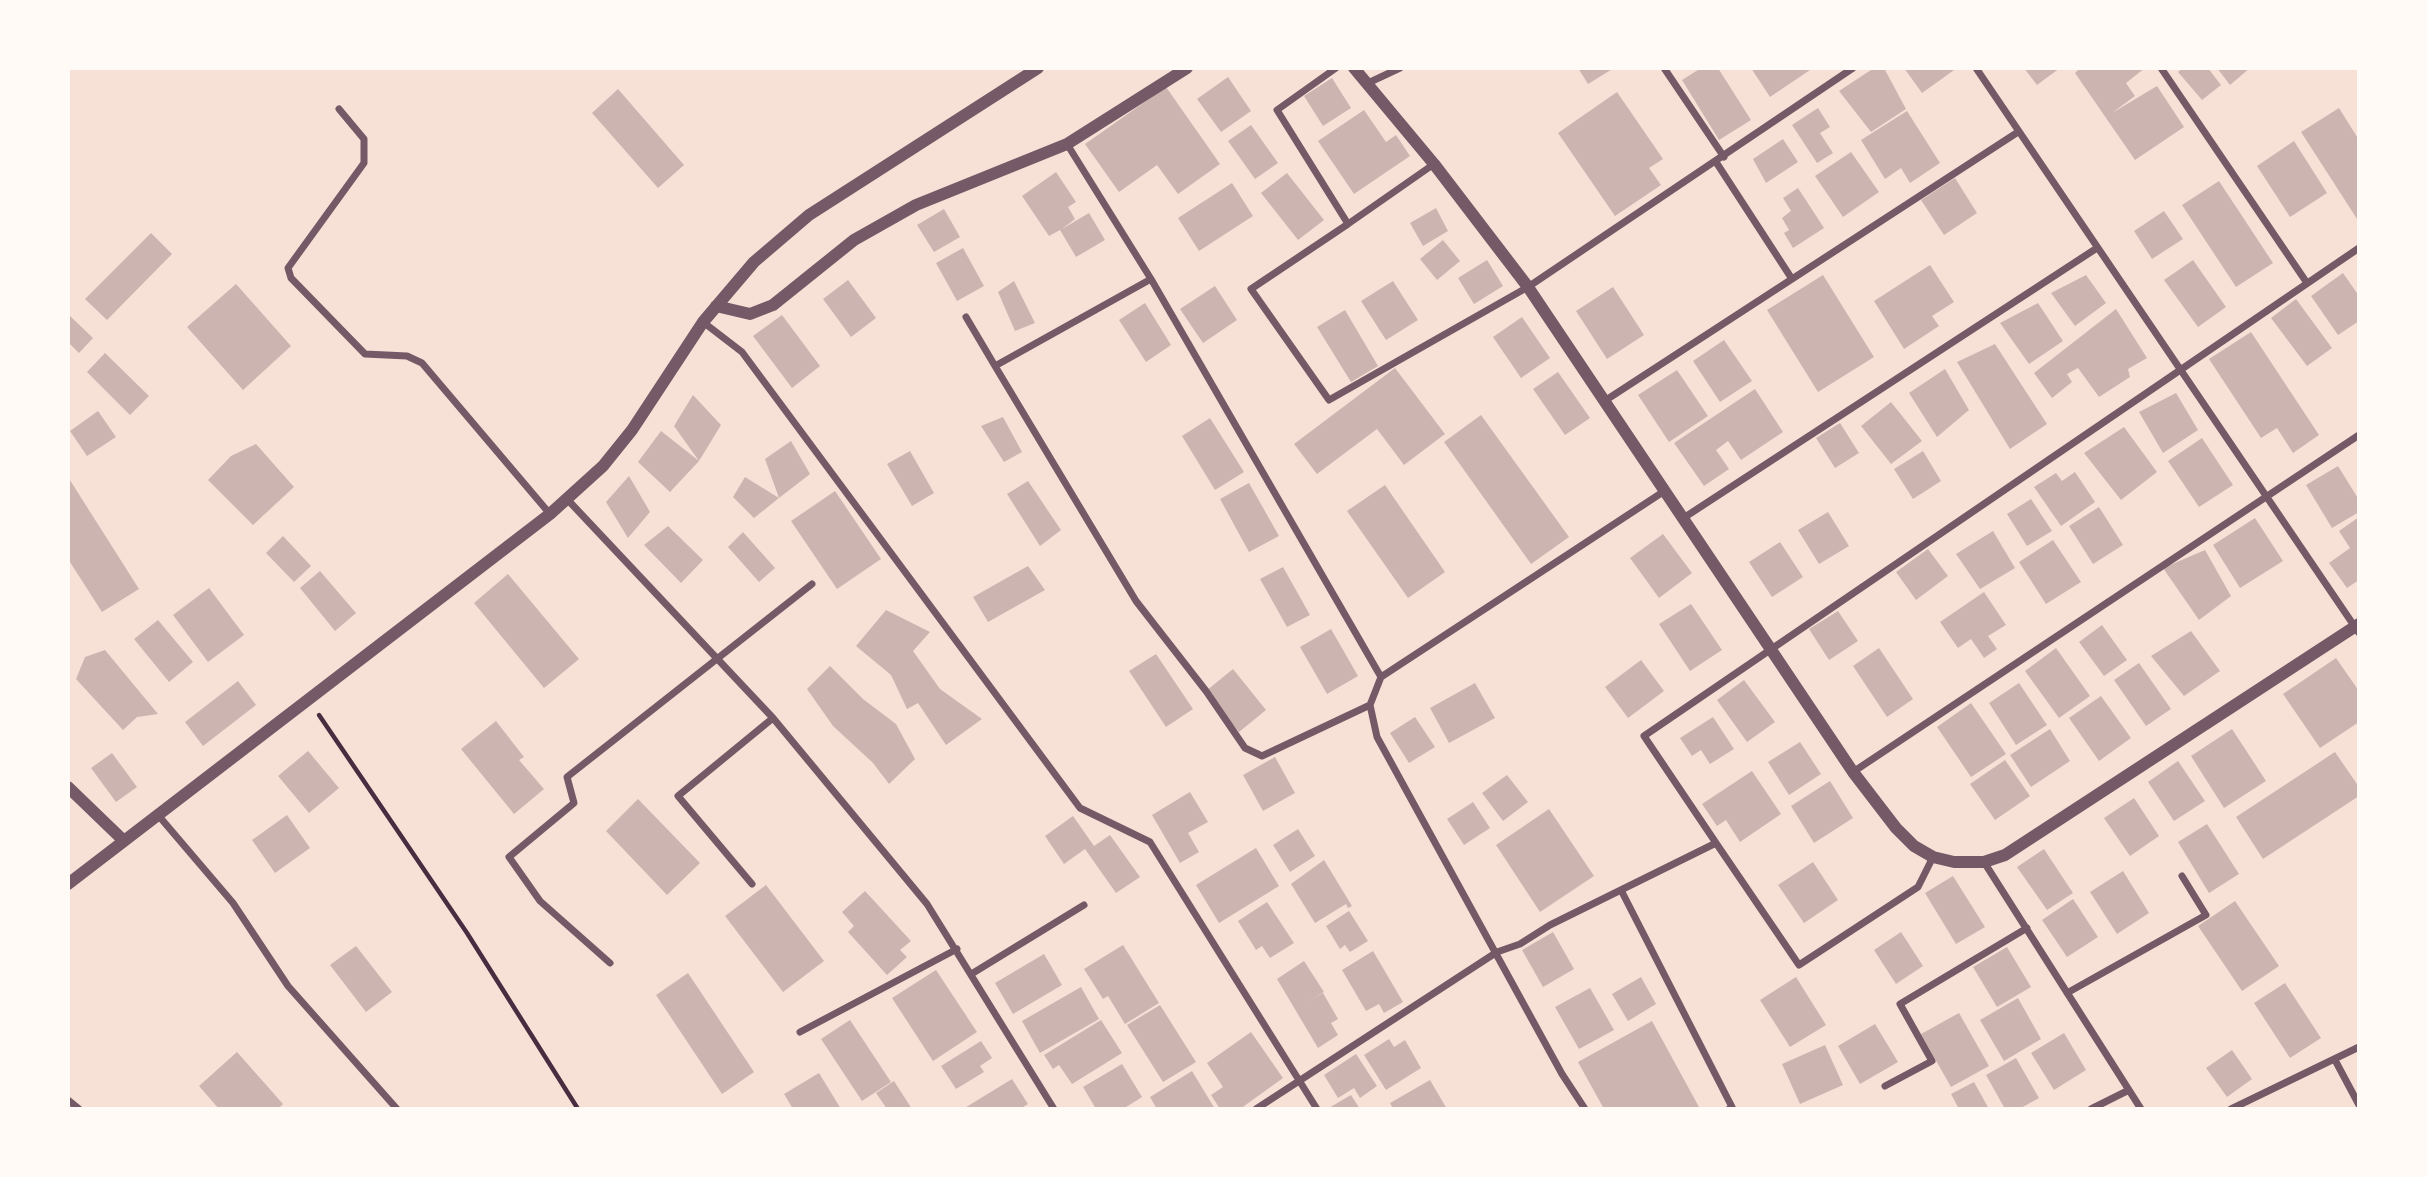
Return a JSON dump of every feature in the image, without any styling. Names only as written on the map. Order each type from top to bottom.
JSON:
[{"type":"street","points":[[68,884],[550,514],[603,466],[632,430],[703,322],[754,262],[809,215],[1038,68]]},
{"type":"street","points":[[716,306],[750,314],[773,305],[853,240],[916,205],[1067,144],[1187,68]]},
{"type":"street","points":[[1336,68],[1277,110],[1348,224]]},
{"type":"street","points":[[1354,68],[1434,164],[1528,287],[1685,517],[1853,772],[1896,828],[1914,846],[1933,858],[1954,862],[1984,862],[2005,855],[2357,628],[1976,68]]},
{"type":"street","points":[[1368,83],[1399,68]]},
{"type":"street","points":[[1664,68],[1724,157]]},
{"type":"street","points":[[1434,164],[1251,289],[1329,400],[1528,287],[1853,68]]},
{"type":"street","points":[[2161,68],[2307,283]]},
{"type":"street","points":[[338,109],[364,139],[364,163],[288,268],[291,278],[365,354],[407,356],[422,363],[550,514]]},
{"type":"street","points":[[1606,400],[2018,132]]},
{"type":"street","points":[[1067,144],[1151,279],[1381,677]]},
{"type":"street","points":[[1716,162],[1792,279]]},
{"type":"street","points":[[1685,517],[2097,248]]},
{"type":"street","points":[[1933,858],[1918,887],[1799,965],[1644,736],[2359,248]]},
{"type":"street","points":[[995,366],[1151,279]]},
{"type":"street","points":[[966,317],[1136,601],[1206,691],[1245,748],[1262,756],[1370,705]]},
{"type":"street","points":[[703,322],[742,352],[1080,808],[1150,842],[1317,1109]]},
{"type":"street","points":[[1853,772],[2359,435]]},
{"type":"street","points":[[1585,1109],[1562,1074],[1377,737],[1370,705],[1381,677],[1666,490]]},
{"type":"street","points":[[566,498],[720,658],[927,904],[973,973],[1055,1109]]},
{"type":"street","points":[[610,963],[540,901],[509,857],[574,803],[567,777],[812,584]]},
{"type":"street","points":[[752,884],[678,796],[773,718]]},
{"type":"street","points":[[68,787],[124,841]]},
{"type":"street","points":[[158,815],[233,904],[288,986],[397,1109]]},
{"type":"street","points":[[1256,1109],[1300,1083],[1497,952],[1716,843]]},
{"type":"street","points":[[1984,862],[2141,1109]]},
{"type":"street","points":[[2067,993],[2206,915],[2182,876]]},
{"type":"street","points":[[1622,892],[1732,1107],[1729,1109]]},
{"type":"street","points":[[973,973],[1084,905]]},
{"type":"street","points":[[1885,1086],[1932,1060],[1900,1004],[2027,928]]},
{"type":"street","points":[[800,1032],[957,948]]},
{"type":"street","points":[[2231,1109],[2359,1047]]},
{"type":"street","points":[[2335,1060],[2359,1105]]},
{"type":"street","points":[[2091,1109],[2129,1090]]},
{"type":"street","points":[[68,1100],[79,1109]]},
{"type":"path","points":[[307,699],[467,933],[578,1109]]},
{"type":"building","points":[[1578,68],[1614,68],[1588,84]]},
{"type":"building","points":[[1701,68],[1718,68],[1751,120],[1719,140],[1682,80]]},
{"type":"building","points":[[1751,68],[1809,68],[1810,70],[1770,97]]},
{"type":"building","points":[[1874,68],[1884,68],[1906,109],[1871,132],[1839,91]]},
{"type":"building","points":[[1904,68],[1957,68],[1922,93]]},
{"type":"building","points":[[2024,68],[2060,68],[2037,85]]},
{"type":"building","points":[[2080,68],[2145,68],[2126,83],[2135,96],[2112,113],[2157,86],[2184,127],[2135,160],[2075,73]]},
{"type":"building","points":[[2183,68],[2208,68],[2221,85],[2202,100],[2178,72]]},
{"type":"building","points":[[2217,68],[2250,68],[2230,85]]},
{"type":"building","points":[[1228,77],[1251,111],[1221,132],[1197,99]]},
{"type":"building","points":[[1332,78],[1351,108],[1323,126],[1304,96]]},
{"type":"building","points":[[1166,87],[1220,164],[1178,194],[1157,165],[1119,192],[1085,144]]},
{"type":"building","points":[[618,89],[684,165],[658,188],[592,113]]},
{"type":"building","points":[[1617,92],[1663,159],[1649,168],[1661,185],[1615,216],[1558,133]]},
{"type":"building","points":[[1818,108],[1830,127],[1820,133],[1833,153],[1817,163],[1792,125]]},
{"type":"building","points":[[2339,108],[2359,140],[2359,222],[2301,132]]},
{"type":"building","points":[[1364,110],[1386,142],[1396,135],[1410,156],[1354,194],[1318,141]]},
{"type":"building","points":[[1907,111],[1940,163],[1910,183],[1901,168],[1885,179],[1861,140]]},
{"type":"building","points":[[1251,125],[1278,163],[1255,179],[1228,141]]},
{"type":"building","points":[[1783,139],[1798,162],[1766,183],[1753,159]]},
{"type":"building","points":[[2294,141],[2327,193],[2290,217],[2257,166]]},
{"type":"building","points":[[1851,152],[1879,192],[1843,217],[1815,176]]},
{"type":"building","points":[[1056,172],[1076,202],[1068,207],[1075,219],[1062,229],[1089,213],[1105,240],[1076,257],[1060,230],[1049,236],[1022,196]]},
{"type":"building","points":[[1287,173],[1324,220],[1298,240],[1261,193]]},
{"type":"building","points":[[1955,178],[1977,213],[1944,235],[1921,200]]},
{"type":"building","points":[[2219,181],[2273,263],[2236,287],[2182,205]]},
{"type":"building","points":[[1232,183],[1253,216],[1199,251],[1178,218]]},
{"type":"building","points":[[1798,188],[1824,228],[1793,248],[1784,233],[1789,230],[1782,218],[1791,211],[1783,198]]},
{"type":"building","points":[[1436,208],[1448,231],[1423,246],[1410,223]]},
{"type":"building","points":[[944,209],[960,237],[934,252],[917,225]]},
{"type":"building","points":[[2164,211],[2183,239],[2152,259],[2134,231]]},
{"type":"building","points":[[151,233],[172,254],[107,320],[85,299]]},
{"type":"building","points":[[1443,240],[1460,261],[1437,280],[1420,259]]},
{"type":"building","points":[[963,248],[984,286],[957,301],[936,263]]},
{"type":"building","points":[[1487,260],[1503,286],[1474,304],[1458,278]]},
{"type":"building","points":[[2193,260],[2226,307],[2198,327],[2164,280]]},
{"type":"building","points":[[1930,265],[1954,302],[1932,316],[1939,326],[1904,349],[1874,301]]},
{"type":"building","points":[[2343,273],[2359,296],[2359,321],[2338,335],[2311,296]]},
{"type":"building","points":[[1823,275],[1874,357],[1818,392],[1767,310]]},
{"type":"building","points":[[2086,275],[2106,303],[2075,326],[2051,293]]},
{"type":"building","points":[[848,280],[876,318],[851,337],[823,299]]},
{"type":"building","points":[[1014,281],[1035,323],[1015,331],[998,292]]},
{"type":"building","points":[[1393,281],[1418,320],[1386,340],[1361,301]]},
{"type":"building","points":[[236,284],[291,346],[243,390],[187,327]]},
{"type":"building","points":[[1215,286],[1237,320],[1203,343],[1180,309]]},
{"type":"building","points":[[1613,287],[1644,335],[1607,359],[1576,311]]},
{"type":"building","points":[[2296,299],[2332,348],[2307,366],[2271,318]]},
{"type":"building","points":[[1145,303],[1171,345],[1146,362],[1119,320]]},
{"type":"building","points":[[2038,303],[2063,341],[2029,364],[2000,323]]},
{"type":"building","points":[[2116,309],[2147,358],[2128,369],[2130,377],[2099,397],[2078,368],[2067,374],[2072,382],[2052,398],[2034,373]]},
{"type":"building","points":[[1345,310],[1378,366],[1351,382],[1317,327]]},
{"type":"building","points":[[68,314],[93,338],[79,353],[68,342]]},
{"type":"building","points":[[782,315],[820,366],[792,388],[753,336]]},
{"type":"building","points":[[1522,317],[1550,358],[1521,378],[1493,337]]},
{"type":"building","points":[[2251,332],[2319,435],[2293,453],[2277,428],[2261,438],[2209,359]]},
{"type":"building","points":[[1724,340],[1752,381],[1720,402],[1693,361]]},
{"type":"building","points":[[1995,344],[2047,424],[2010,449],[1957,362]]},
{"type":"building","points":[[105,353],[149,396],[130,415],[87,372]]},
{"type":"building","points":[[1395,368],[1445,434],[1404,465],[1377,429],[1317,474],[1294,444]]},
{"type":"building","points":[[1945,369],[1969,410],[1937,437],[1909,393]]},
{"type":"building","points":[[1677,370],[1708,416],[1669,442],[1638,395]]},
{"type":"building","points":[[1558,372],[1590,418],[1565,435],[1533,389]]},
{"type":"building","points":[[1755,389],[1783,432],[1741,460],[1728,441],[1716,450],[1729,469],[1704,486],[1674,443]]},
{"type":"building","points":[[2176,393],[2198,430],[2163,453],[2139,412]]},
{"type":"building","points":[[693,395],[721,425],[699,461],[674,426]]},
{"type":"building","points":[[1891,402],[1922,441],[1891,464],[1861,426]]},
{"type":"building","points":[[98,411],[116,437],[87,456],[70,431]]},
{"type":"building","points":[[1481,415],[1569,537],[1531,564],[1444,442]]},
{"type":"building","points":[[1003,417],[1022,452],[1004,462],[981,426]]},
{"type":"building","points":[[1210,418],[1244,472],[1215,490],[1182,436]]},
{"type":"building","points":[[1840,423],[1859,453],[1835,468],[1816,438]]},
{"type":"building","points":[[2124,427],[2157,472],[2121,500],[2084,453]]},
{"type":"building","points":[[661,431],[699,461],[670,492],[638,462]]},
{"type":"building","points":[[2202,438],[2233,485],[2199,507],[2168,461]]},
{"type":"building","points":[[791,441],[810,474],[779,498],[765,459]]},
{"type":"building","points":[[256,444],[294,487],[253,525],[208,480],[231,456]]},
{"type":"building","points":[[910,451],[934,493],[912,506],[887,464]]},
{"type":"building","points":[[1923,451],[1941,481],[1913,499],[1894,469]]},
{"type":"building","points":[[2338,466],[2359,500],[2359,512],[2332,528],[2306,485]]},
{"type":"building","points":[[2075,472],[2095,502],[2061,526],[2034,487],[2056,473],[2062,481]]},
{"type":"building","points":[[629,476],[650,512],[628,538],[606,502]]},
{"type":"building","points":[[68,477],[139,589],[102,612],[68,559]]},
{"type":"building","points":[[745,477],[779,498],[754,518],[733,497]]},
{"type":"building","points":[[1028,481],[1061,530],[1040,546],[1007,494]]},
{"type":"building","points":[[1249,483],[1279,536],[1249,552],[1220,499]]},
{"type":"building","points":[[1385,485],[1445,572],[1408,598],[1347,511]]},
{"type":"building","points":[[835,491],[881,559],[837,589],[791,521]]},
{"type":"building","points":[[2031,499],[2052,531],[2027,546],[2007,514]]},
{"type":"building","points":[[2099,507],[2123,545],[2093,564],[2069,526]]},
{"type":"building","points":[[1828,512],[1849,546],[1819,564],[1798,530]]},
{"type":"building","points":[[2359,517],[2359,580],[2347,588],[2329,563],[2350,548],[2339,531]]},
{"type":"building","points":[[2255,518],[2283,561],[2240,588],[2213,545]]},
{"type":"building","points":[[668,526],[703,560],[681,583],[644,545]]},
{"type":"building","points":[[1993,531],[2015,568],[1980,589],[1956,554]]},
{"type":"building","points":[[743,532],[775,568],[759,582],[728,547]]},
{"type":"building","points":[[1663,534],[1692,573],[1659,598],[1630,558]]},
{"type":"building","points":[[283,536],[311,566],[294,582],[266,553]]},
{"type":"building","points":[[2053,540],[2081,582],[2046,604],[2019,562]]},
{"type":"building","points":[[1780,542],[1803,577],[1772,597],[1749,562]]},
{"type":"building","points":[[1928,549],[1948,576],[1916,600],[1896,572]]},
{"type":"building","points":[[2205,550],[2231,596],[2199,620],[2163,568]]},
{"type":"building","points":[[1028,566],[1045,590],[988,622],[973,597]]},
{"type":"building","points":[[1283,567],[1310,615],[1287,627],[1260,579]]},
{"type":"building","points":[[320,571],[356,613],[335,631],[300,588]]},
{"type":"building","points":[[508,574],[579,659],[544,688],[474,603]]},
{"type":"building","points":[[209,588],[244,635],[208,662],[173,615]]},
{"type":"building","points":[[1984,592],[2006,625],[1988,636],[1997,649],[1984,658],[1971,639],[1958,648],[1940,622]]},
{"type":"building","points":[[1691,604],[1722,650],[1690,671],[1659,624]]},
{"type":"building","points":[[886,610],[930,632],[913,651],[940,689],[982,719],[946,745],[918,703],[907,709],[891,675],[856,646]]},
{"type":"building","points":[[1838,611],[1858,641],[1829,660],[1809,629]]},
{"type":"building","points":[[158,620],[193,662],[169,682],[134,639]]},
{"type":"building","points":[[2102,625],[2127,660],[2104,676],[2079,642]]},
{"type":"building","points":[[1331,629],[1358,676],[1327,694],[1300,647]]},
{"type":"building","points":[[2191,631],[2220,671],[2184,696],[2151,656]]},
{"type":"building","points":[[1879,648],[1913,699],[1887,717],[1853,666]]},
{"type":"building","points":[[2056,648],[2090,696],[2059,718],[2025,671]]},
{"type":"building","points":[[105,650],[158,714],[137,717],[123,730],[76,679],[85,657]]},
{"type":"building","points":[[1156,654],[1193,709],[1166,727],[1129,671]]},
{"type":"building","points":[[2336,658],[2359,691],[2359,722],[2320,748],[2283,694]]},
{"type":"building","points":[[1641,660],[1664,691],[1628,718],[1605,687]]},
{"type":"building","points":[[2139,663],[2171,709],[2146,726],[2114,680]]},
{"type":"building","points":[[830,666],[863,699],[896,724],[915,759],[889,784],[873,763],[833,726],[807,689]]},
{"type":"building","points":[[1233,669],[1266,710],[1239,732],[1206,691]]},
{"type":"building","points":[[1744,680],[1775,722],[1747,742],[1717,700]]},
{"type":"building","points":[[238,681],[256,705],[203,746],[185,722]]},
{"type":"building","points":[[1475,683],[1495,718],[1449,743],[1430,708]]},
{"type":"building","points":[[2019,683],[2047,725],[2016,745],[1989,703]]},
{"type":"building","points":[[2101,696],[2131,738],[2099,761],[2069,718]]},
{"type":"building","points":[[1971,703],[2006,754],[1971,777],[1937,727]]},
{"type":"building","points":[[1415,717],[1435,747],[1409,763],[1390,733]]},
{"type":"building","points":[[1713,717],[1734,749],[1710,764],[1701,750],[1692,756],[1680,738]]},
{"type":"building","points":[[496,721],[524,757],[519,760],[544,789],[514,814],[461,749]]},
{"type":"building","points":[[2050,729],[2070,761],[2031,787],[2010,755]]},
{"type":"building","points":[[2232,729],[2266,781],[2224,808],[2191,756]]},
{"type":"building","points":[[1800,742],[1821,774],[1789,795],[1768,762]]},
{"type":"building","points":[[308,751],[339,788],[309,813],[278,776]]},
{"type":"building","points":[[2335,752],[2359,787],[2359,796],[2263,859],[2236,817]]},
{"type":"building","points":[[112,753],[137,787],[116,802],[91,768]]},
{"type":"building","points":[[1275,757],[1295,793],[1263,811],[1243,775]]},
{"type":"building","points":[[2005,760],[2030,796],[1995,820],[1970,784]]},
{"type":"building","points":[[2178,761],[2205,801],[2174,821],[2148,782]]},
{"type":"building","points":[[1752,771],[1781,814],[1740,842],[1726,820],[1717,826],[1702,804]]},
{"type":"building","points":[[1507,775],[1528,802],[1503,821],[1482,793]]},
{"type":"building","points":[[1830,781],[1853,818],[1814,843],[1791,806]]},
{"type":"building","points":[[1190,792],[1208,822],[1188,833],[1199,852],[1180,863],[1152,815]]},
{"type":"building","points":[[2134,798],[2159,836],[2130,856],[2104,818]]},
{"type":"building","points":[[638,799],[700,863],[667,895],[606,831]]},
{"type":"building","points":[[1473,802],[1490,828],[1464,845],[1447,819]]},
{"type":"building","points":[[1549,809],[1594,876],[1540,912],[1496,845]]},
{"type":"building","points":[[287,815],[310,848],[275,873],[252,840]]},
{"type":"building","points":[[1073,816],[1094,846],[1110,835],[1140,877],[1116,893],[1085,849],[1064,864],[1045,836]]},
{"type":"building","points":[[2207,824],[2239,874],[2209,893],[2178,842]]},
{"type":"building","points":[[1298,829],[1315,856],[1290,872],[1273,845]]},
{"type":"building","points":[[1256,848],[1279,886],[1219,923],[1196,885]]},
{"type":"building","points":[[2044,849],[2073,893],[2047,910],[2017,867]]},
{"type":"building","points":[[1324,860],[1352,906],[1348,908],[1346,904],[1315,923],[1291,884]]},
{"type":"building","points":[[1813,862],[1838,900],[1804,923],[1778,885]]},
{"type":"building","points":[[2123,871],[2149,913],[2117,934],[2090,892]]},
{"type":"building","points":[[1953,876],[1985,927],[1956,944],[1925,893]]},
{"type":"building","points":[[766,885],[824,961],[783,992],[725,916]]},
{"type":"building","points":[[865,891],[911,941],[900,950],[907,957],[887,975],[848,932],[854,926],[842,912]]},
{"type":"building","points":[[2073,899],[2098,937],[2067,957],[2042,920]]},
{"type":"building","points":[[2235,901],[2279,966],[2242,991],[2198,926]]},
{"type":"building","points":[[1267,902],[1294,943],[1270,958],[1262,946],[1256,950],[1238,921]]},
{"type":"building","points":[[1349,911],[1368,941],[1350,952],[1345,945],[1340,949],[1326,926]]},
{"type":"building","points":[[1553,932],[1574,969],[1543,987],[1522,950]]},
{"type":"building","points":[[1901,932],[1923,966],[1896,984],[1874,950]]},
{"type":"building","points":[[1123,945],[1159,1003],[1125,1024],[1108,996],[1103,999],[1084,969]]},
{"type":"building","points":[[356,946],[392,992],[366,1012],[330,965]]},
{"type":"building","points":[[2007,947],[2031,987],[1997,1007],[1973,967]]},
{"type":"building","points":[[1373,951],[1403,1002],[1384,1013],[1379,1004],[1366,1011],[1342,970]]},
{"type":"building","points":[[1044,954],[1062,985],[1013,1014],[995,983]]},
{"type":"building","points":[[1304,961],[1324,992],[1307,1002],[1323,993],[1338,1019],[1331,1023],[1338,1035],[1318,1048],[1277,979]]},
{"type":"building","points":[[936,970],[977,1032],[933,1061],[892,998]]},
{"type":"building","points":[[688,973],[754,1072],[722,1094],[656,995]]},
{"type":"building","points":[[1641,977],[1656,1004],[1628,1021],[1612,994]]},
{"type":"building","points":[[1796,977],[1826,1025],[1790,1047],[1760,1000]]},
{"type":"building","points":[[2285,983],[2321,1038],[2290,1058],[2254,1003]]},
{"type":"building","points":[[1081,987],[1099,1019],[1040,1053],[1022,1021]]},
{"type":"building","points":[[1590,988],[1614,1030],[1579,1049],[1555,1007]]},
{"type":"building","points":[[2018,998],[2041,1039],[2004,1061],[1980,1020]]},
{"type":"building","points":[[1160,1005],[1196,1062],[1163,1082],[1127,1025]]},
{"type":"building","points":[[1959,1013],[1989,1066],[1951,1087],[1921,1034]]},
{"type":"building","points":[[850,1020],[891,1082],[862,1101],[821,1039]]},
{"type":"building","points":[[1101,1020],[1122,1053],[1072,1084],[1059,1065],[1053,1069],[1044,1055]]},
{"type":"building","points":[[1652,1021],[1699,1107],[1604,1109],[1578,1062]]},
{"type":"building","points":[[1875,1024],[1898,1062],[1860,1084],[1838,1046]]},
{"type":"building","points":[[1251,1032],[1283,1078],[1240,1109],[1220,1109],[1211,1095],[1223,1087],[1207,1063]]},
{"type":"building","points":[[2064,1033],[2086,1070],[2054,1090],[2031,1053]]},
{"type":"building","points":[[1389,1039],[1394,1047],[1405,1040],[1421,1068],[1386,1090],[1364,1055]]},
{"type":"building","points":[[981,1041],[992,1058],[980,1066],[984,1072],[956,1089],[941,1066]]},
{"type":"building","points":[[1825,1045],[1843,1085],[1800,1104],[1782,1064]]},
{"type":"building","points":[[2232,1050],[2252,1079],[2227,1097],[2206,1068]]},
{"type":"building","points":[[237,1052],[283,1104],[278,1109],[219,1109],[199,1086]]},
{"type":"building","points":[[1356,1054],[1377,1086],[1360,1098],[1354,1088],[1338,1098],[1324,1075]]},
{"type":"building","points":[[2016,1058],[2039,1098],[2019,1109],[2005,1109],[1986,1075]]},
{"type":"building","points":[[1122,1064],[1142,1097],[1123,1109],[1096,1109],[1083,1087]]},
{"type":"building","points":[[1192,1071],[1215,1109],[1157,1109],[1150,1097]]},
{"type":"building","points":[[819,1073],[841,1109],[793,1109],[784,1094]]},
{"type":"building","points":[[1012,1079],[1028,1104],[1020,1109],[963,1109]]},
{"type":"building","points":[[1430,1080],[1447,1109],[1393,1109],[1390,1103]]},
{"type":"building","points":[[894,1081],[912,1109],[887,1109],[876,1093]]},
{"type":"building","points":[[1974,1082],[1989,1109],[1959,1109],[1951,1094]]},
{"type":"building","points":[[1351,1095],[1360,1109],[1327,1109]]}]
